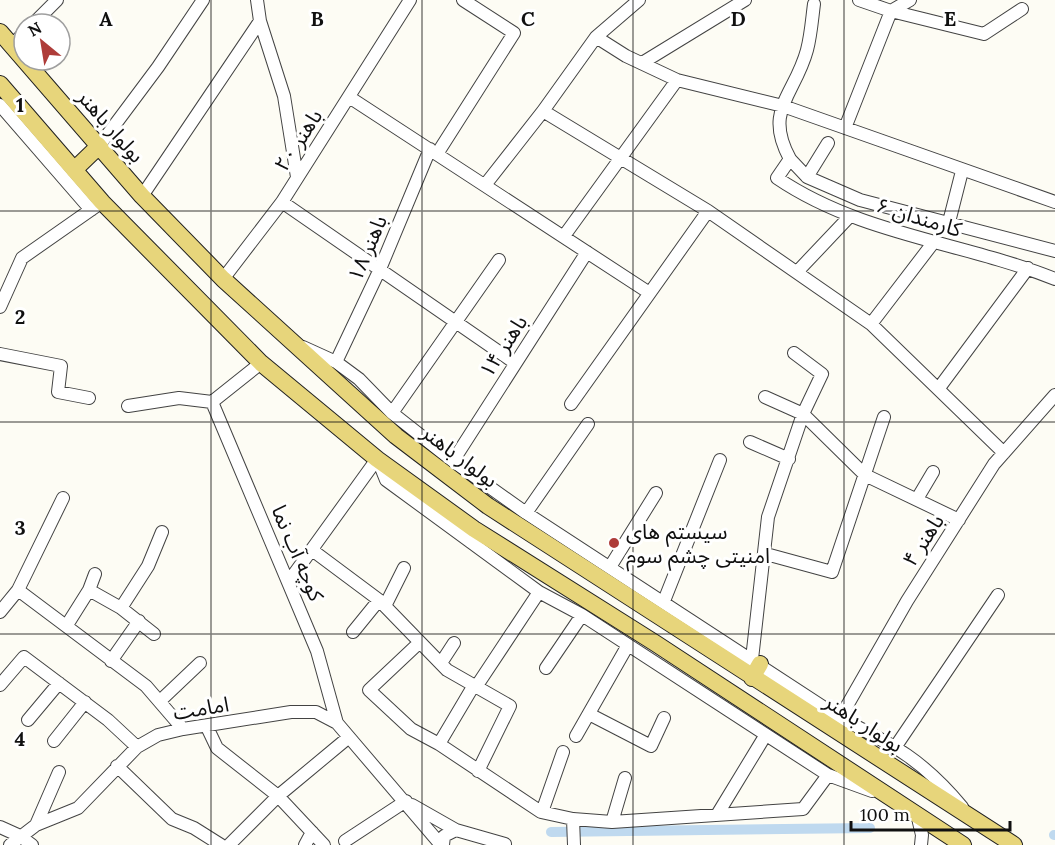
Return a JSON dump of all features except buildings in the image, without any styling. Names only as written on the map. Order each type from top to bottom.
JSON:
[{"type":"main road","name":"بولوار باهنر","points":[[0,32],[142,196],[223,279],[287,340],[396,436],[479,499],[684,635],[755,667],[972,819],[1014,845]]},
{"type":"main road","points":[[0,84],[74,170],[96,206],[261,363],[470,535],[655,643],[916,814],[957,844]]},
{"type":"main road","points":[[74,170],[99,146]]},
{"type":"main road","points":[[655,643],[664,635],[667,623]]},
{"type":"main road","points":[[672,654],[675,642],[684,635]]},
{"type":"street","points":[[45,12],[57,0]]},
{"type":"street","points":[[99,146],[158,67],[203,0]]},
{"type":"street","points":[[256,0],[260,21],[284,96],[297,177]]},
{"type":"street","points":[[397,0],[398,16]]},
{"type":"street","name":"باهنر ۲۰","points":[[223,279],[282,202],[410,0]]},
{"type":"street","name":"باهنر ۱۸","points":[[336,362],[434,151],[514,33],[463,0]]},
{"type":"street","points":[[485,185],[543,111],[596,37],[639,0]]},
{"type":"street","points":[[642,63],[745,0]]},
{"type":"street","points":[[859,0],[891,11],[984,33],[1022,9]]},
{"type":"street","points":[[844,128],[891,11],[910,0]]},
{"type":"street","points":[[814,4],[807,51],[783,106],[777,127],[790,159],[807,177],[860,200],[1055,251]]},
{"type":"street","points":[[142,196],[260,21]]},
{"type":"street","points":[[596,37],[626,56],[677,80],[783,106],[1055,202]]},
{"type":"street","points":[[564,236],[677,80]]},
{"type":"street","points":[[349,97],[648,292]]},
{"type":"street","points":[[0,105],[96,206],[22,258],[0,307]]},
{"type":"street","points":[[543,111],[708,211],[871,324],[1004,453]]},
{"type":"street","points":[[807,177],[828,143]]},
{"type":"street","name":"کارمندان ۶","points":[[790,159],[777,178],[801,194],[850,216],[933,243],[1028,268],[1055,279]]},
{"type":"street","points":[[949,222],[962,171]]},
{"type":"street","points":[[282,202],[515,363]]},
{"type":"street","points":[[571,404],[648,292],[708,211]]},
{"type":"street","points":[[797,272],[850,216]]},
{"type":"street","points":[[871,324],[933,243]]},
{"type":"street","name":"باهنر ۱۴","points":[[453,461],[587,252]]},
{"type":"street","points":[[392,413],[500,260]]},
{"type":"street","points":[[939,388],[1028,268]]},
{"type":"street","points":[[287,340],[336,362],[359,379],[392,413],[453,461],[525,513],[664,601],[755,667],[840,718],[896,746],[936,776],[972,819]]},
{"type":"street","points":[[755,667],[768,518],[803,414],[822,374],[794,353]]},
{"type":"street","points":[[0,354],[61,366],[58,392],[89,398]]},
{"type":"street","points":[[128,406],[179,398],[212,402],[261,363]]},
{"type":"street","name":"باهنر ۴","points":[[840,718],[907,600],[958,520],[1004,453],[1055,394]]},
{"type":"street","points":[[765,397],[803,414],[865,475],[958,520]]},
{"type":"street","name":"کوچه آب نما","points":[[212,402],[317,651],[337,723]]},
{"type":"street","points":[[766,554],[832,572],[884,417]]},
{"type":"street","points":[[525,513],[588,424]]},
{"type":"street","points":[[750,442],[789,459]]},
{"type":"street","points":[[289,581],[377,459]]},
{"type":"street","points":[[664,601],[720,460]]},
{"type":"street","points":[[917,499],[933,472]]},
{"type":"street","points":[[610,567],[656,493]]},
{"type":"street","points":[[0,612],[18,590],[63,498]]},
{"type":"street","points":[[121,608],[148,566],[162,532]]},
{"type":"street","points":[[470,535],[539,592],[582,615],[765,736],[828,775],[889,797]]},
{"type":"street","points":[[312,550],[382,603],[441,663],[510,706],[478,771]]},
{"type":"street","points":[[353,632],[382,603],[404,568]]},
{"type":"street","points":[[67,624],[89,590],[95,574]]},
{"type":"street","points":[[18,590],[67,624],[111,661],[146,686],[161,700],[183,729]]},
{"type":"street","points":[[89,590],[121,608],[154,634]]},
{"type":"street","points":[[439,744],[475,686],[539,592]]},
{"type":"street","points":[[896,746],[998,595]]},
{"type":"street","points":[[546,668],[582,615]]},
{"type":"street","points":[[111,661],[140,621]]},
{"type":"street","points":[[420,642],[369,690],[411,729],[439,744],[574,832],[612,822],[803,809],[828,775]]},
{"type":"street","points":[[441,663],[454,643]]},
{"type":"street","points":[[576,736],[627,645]]},
{"type":"street","points":[[0,685],[24,657],[85,702],[137,747]]},
{"type":"street","points":[[161,700],[200,663]]},
{"type":"street","points":[[28,720],[59,683]]},
{"type":"street","points":[[54,741],[85,702]]},
{"type":"street","name":"امامت","points":[[10,845],[22,841],[36,825],[78,808],[137,747],[158,735],[183,729],[316,712],[337,723],[442,845]]},
{"type":"street","points":[[590,714],[651,746],[664,718]]},
{"type":"street","points":[[207,727],[217,748],[278,796],[324,845]]},
{"type":"street","points":[[717,815],[765,736]]},
{"type":"street","points":[[229,845],[278,796],[349,737]]},
{"type":"street","points":[[542,812],[563,752]]},
{"type":"street","points":[[117,766],[172,819],[194,828],[221,845]]},
{"type":"street","points":[[36,825],[59,772]]},
{"type":"street","points":[[612,822],[625,778]]},
{"type":"street","points":[[345,841],[406,801]]},
{"type":"street","name":"امامت","points":[[406,801],[458,830],[509,845]]},
{"type":"street","points":[[916,814],[922,836],[921,845]]},
{"type":"street","points":[[0,827],[32,845]]},
{"type":"street","points":[[442,845],[444,836],[458,830],[469,840],[469,845]]},
{"type":"street","points":[[305,845],[312,832]]},
{"type":"street","name":"امامت","points":[[485,845],[509,845]]},
{"type":"waterway","points":[[551,832],[870,828]]},
{"type":"place","name":"سیستم های امنیتی چشم سوم","points":[[614,543]]}]
